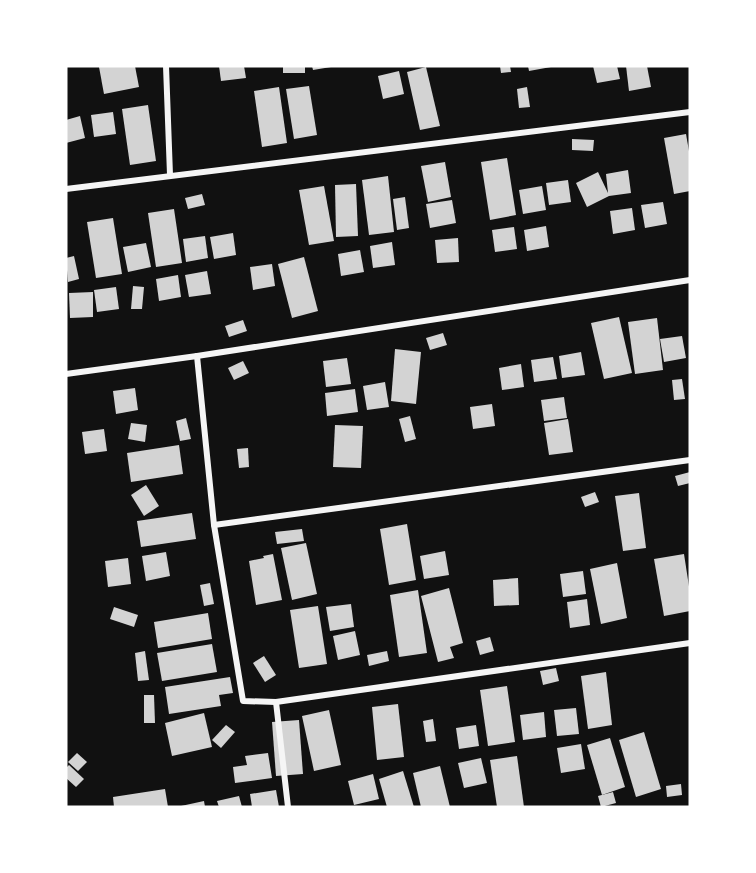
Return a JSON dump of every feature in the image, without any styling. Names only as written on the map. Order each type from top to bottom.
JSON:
[{"type":"street","points":[[166,66],[170,175]]},
{"type":"street","points":[[66,189],[690,112]]},
{"type":"street","points":[[66,374],[690,280]]},
{"type":"street","points":[[197,356],[214,525],[243,701],[276,702],[690,643]]},
{"type":"street","points":[[214,525],[690,460]]},
{"type":"street","points":[[276,702],[288,807]]},
{"type":"building","points":[[135,66],[139,87],[104,94],[99,67]]},
{"type":"building","points":[[219,66],[244,66],[246,78],[221,81]]},
{"type":"building","points":[[283,66],[305,66],[305,73],[283,73]]},
{"type":"building","points":[[312,66],[331,66],[331,67],[313,70]]},
{"type":"building","points":[[500,66],[510,66],[511,72],[501,73]]},
{"type":"building","points":[[528,66],[551,66],[551,67],[529,71]]},
{"type":"building","points":[[593,66],[617,66],[620,79],[597,83]]},
{"type":"building","points":[[626,66],[647,66],[651,87],[629,91]]},
{"type":"building","points":[[426,67],[440,126],[420,130],[407,72]]},
{"type":"building","points":[[399,71],[404,94],[383,99],[378,76]]},
{"type":"building","points":[[309,86],[317,135],[294,139],[286,89]]},
{"type":"building","points":[[279,87],[287,143],[262,147],[254,91]]},
{"type":"building","points":[[527,87],[530,107],[519,108],[517,89]]},
{"type":"building","points":[[148,105],[156,161],[130,165],[122,109]]},
{"type":"building","points":[[113,112],[116,134],[94,137],[91,115]]},
{"type":"building","points":[[80,116],[85,138],[66,143],[66,120]]},
{"type":"building","points":[[686,134],[690,157],[690,191],[674,194],[664,138]]},
{"type":"building","points":[[572,139],[594,140],[593,151],[572,150]]},
{"type":"building","points":[[507,158],[516,215],[490,220],[481,162]]},
{"type":"building","points":[[445,162],[451,197],[428,202],[421,166]]},
{"type":"building","points":[[628,170],[631,193],[609,196],[587,207],[576,183],[598,172],[608,193],[606,174]]},
{"type":"building","points":[[388,176],[394,232],[369,235],[362,180]]},
{"type":"building","points":[[568,180],[571,202],[549,205],[546,183]]},
{"type":"building","points":[[356,184],[358,236],[336,237],[335,185]]},
{"type":"building","points":[[324,186],[334,241],[309,245],[299,190]]},
{"type":"building","points":[[542,186],[546,210],[523,214],[519,190]]},
{"type":"building","points":[[202,194],[205,205],[188,209],[185,198]]},
{"type":"building","points":[[405,197],[409,228],[397,230],[393,199]]},
{"type":"building","points":[[452,200],[456,223],[430,228],[426,204]]},
{"type":"building","points":[[663,202],[667,224],[645,228],[641,205]]},
{"type":"building","points":[[632,208],[635,230],[613,234],[610,211]]},
{"type":"building","points":[[174,209],[182,263],[156,267],[148,213]]},
{"type":"building","points":[[113,218],[122,274],[96,278],[87,222]]},
{"type":"building","points":[[546,226],[549,247],[527,251],[524,230]]},
{"type":"building","points":[[514,227],[517,249],[495,252],[492,230]]},
{"type":"building","points":[[233,233],[236,255],[214,259],[210,237]]},
{"type":"building","points":[[205,236],[208,258],[186,262],[183,239]]},
{"type":"building","points":[[458,238],[459,262],[437,263],[435,240]]},
{"type":"building","points":[[392,242],[395,265],[373,268],[370,246]]},
{"type":"building","points":[[146,243],[151,267],[128,272],[123,247]]},
{"type":"building","points":[[360,250],[364,272],[341,276],[338,254]]},
{"type":"building","points":[[74,256],[79,279],[68,282],[66,258]]},
{"type":"building","points":[[304,257],[318,311],[292,318],[278,264]]},
{"type":"building","points":[[272,264],[275,286],[253,290],[250,267]]},
{"type":"building","points":[[207,271],[211,294],[189,297],[185,275]]},
{"type":"building","points":[[178,275],[181,297],[159,301],[156,279]]},
{"type":"building","points":[[133,286],[144,287],[142,309],[131,309]]},
{"type":"building","points":[[116,287],[119,309],[97,312],[94,290]]},
{"type":"building","points":[[93,292],[93,317],[70,318],[69,293]]},
{"type":"building","points":[[619,317],[632,373],[604,379],[591,323]]},
{"type":"building","points":[[657,318],[663,370],[635,374],[628,322]]},
{"type":"building","points":[[243,320],[247,331],[229,337],[225,326]]},
{"type":"building","points":[[443,333],[447,345],[430,350],[426,338]]},
{"type":"building","points":[[682,336],[686,358],[664,362],[660,339]]},
{"type":"building","points":[[395,349],[421,352],[416,404],[391,401]]},
{"type":"building","points":[[581,352],[585,375],[562,378],[559,356]]},
{"type":"building","points":[[553,357],[557,379],[534,382],[531,360]]},
{"type":"building","points":[[347,358],[351,384],[326,387],[323,361]]},
{"type":"building","points":[[243,361],[249,373],[234,380],[228,368]]},
{"type":"building","points":[[521,364],[524,387],[502,390],[499,368]]},
{"type":"building","points":[[682,379],[685,399],[674,400],[672,380]]},
{"type":"building","points":[[385,382],[389,407],[367,410],[363,386]]},
{"type":"building","points":[[135,388],[138,410],[116,414],[113,391]]},
{"type":"building","points":[[355,389],[358,412],[327,416],[325,393]]},
{"type":"building","points":[[564,397],[567,418],[544,421],[541,400]]},
{"type":"building","points":[[492,404],[495,426],[473,429],[470,407]]},
{"type":"building","points":[[410,416],[416,439],[405,442],[399,419]]},
{"type":"building","points":[[186,418],[191,439],[180,441],[176,421]]},
{"type":"building","points":[[568,419],[573,452],[549,455],[544,423]]},
{"type":"building","points":[[131,423],[147,425],[145,442],[128,439]]},
{"type":"building","points":[[335,425],[363,426],[361,468],[333,467]]},
{"type":"building","points":[[104,429],[107,451],[85,454],[82,432]]},
{"type":"building","points":[[179,445],[183,474],[131,482],[127,453]]},
{"type":"building","points":[[248,448],[249,467],[239,468],[237,449]]},
{"type":"building","points":[[690,472],[690,483],[678,486],[675,476]]},
{"type":"building","points":[[146,485],[159,506],[144,516],[131,495]]},
{"type":"building","points":[[595,492],[599,502],[585,507],[581,497]]},
{"type":"building","points":[[639,493],[646,548],[623,551],[615,496]]},
{"type":"building","points":[[192,513],[196,539],[141,547],[137,521]]},
{"type":"building","points":[[407,524],[416,580],[389,585],[380,529]]},
{"type":"building","points":[[302,529],[304,541],[277,544],[275,532]]},
{"type":"building","points":[[306,543],[317,594],[292,600],[281,548]]},
{"type":"building","points":[[445,551],[449,575],[424,579],[420,556]]},
{"type":"building","points":[[166,552],[170,576],[146,581],[142,556]]},
{"type":"building","points":[[273,554],[282,600],[256,605],[249,561]]},
{"type":"building","points":[[684,554],[690,593],[690,611],[664,616],[654,559]]},
{"type":"building","points":[[128,558],[131,584],[108,587],[105,561]]},
{"type":"building","points":[[617,563],[627,618],[601,624],[590,569]]},
{"type":"building","points":[[583,571],[586,594],[563,597],[560,574]]},
{"type":"building","points":[[518,578],[519,605],[494,606],[493,580]]},
{"type":"building","points":[[210,583],[214,604],[204,606],[200,585]]},
{"type":"building","points":[[449,588],[463,643],[450,647],[454,658],[438,662],[421,596]]},
{"type":"building","points":[[418,590],[427,653],[399,657],[390,595]]},
{"type":"building","points":[[587,599],[590,625],[570,628],[567,602]]},
{"type":"building","points":[[351,604],[354,627],[330,631],[326,607]]},
{"type":"building","points":[[318,606],[327,664],[299,668],[290,610]]},
{"type":"building","points":[[114,607],[138,615],[134,627],[110,619]]},
{"type":"building","points":[[208,613],[212,639],[158,648],[154,622]]},
{"type":"building","points":[[355,631],[360,655],[338,660],[333,636]]},
{"type":"building","points":[[490,637],[494,651],[480,655],[476,641]]},
{"type":"building","points":[[212,644],[217,672],[162,681],[157,653]]},
{"type":"building","points":[[145,651],[149,680],[138,681],[135,653]]},
{"type":"building","points":[[387,651],[389,661],[369,666],[367,655]]},
{"type":"building","points":[[264,656],[276,675],[265,682],[253,663]]},
{"type":"building","points":[[556,668],[559,681],[543,685],[540,671]]},
{"type":"building","points":[[606,672],[612,725],[588,729],[581,676]]},
{"type":"building","points":[[230,677],[233,693],[219,695],[221,706],[169,714],[165,687]]},
{"type":"building","points":[[507,686],[515,742],[488,746],[480,690]]},
{"type":"building","points":[[144,695],[154,695],[155,723],[144,723]]},
{"type":"building","points":[[398,704],[404,757],[377,760],[372,707]]},
{"type":"building","points":[[576,708],[579,734],[557,736],[554,710]]},
{"type":"building","points":[[329,710],[341,765],[314,771],[302,716]]},
{"type":"building","points":[[544,712],[546,737],[523,740],[520,715]]},
{"type":"building","points":[[204,713],[212,747],[172,756],[165,723]]},
{"type":"building","points":[[433,719],[436,741],[426,742],[423,721]]},
{"type":"building","points":[[299,720],[303,774],[276,776],[272,722]]},
{"type":"building","points":[[226,725],[235,732],[221,748],[212,740]]},
{"type":"building","points":[[476,725],[479,746],[459,749],[456,728]]},
{"type":"building","points":[[644,732],[661,789],[636,797],[619,740]]},
{"type":"building","points":[[610,738],[625,787],[602,795],[587,745]]},
{"type":"building","points":[[581,744],[585,769],[561,773],[557,748]]},
{"type":"building","points":[[77,753],[87,762],[78,771],[68,762]]},
{"type":"building","points":[[268,753],[272,778],[235,783],[233,767],[247,765],[245,756]]},
{"type":"building","points":[[517,756],[524,807],[497,807],[490,760]]},
{"type":"building","points":[[481,758],[487,783],[464,788],[458,763]]},
{"type":"building","points":[[69,765],[84,779],[76,787],[66,778],[66,768]]},
{"type":"building","points":[[440,766],[450,807],[421,807],[413,773]]},
{"type":"building","points":[[403,771],[414,807],[387,807],[379,779]]},
{"type":"building","points":[[373,774],[379,799],[354,805],[348,781]]},
{"type":"building","points":[[681,784],[682,795],[667,797],[666,786]]},
{"type":"building","points":[[165,789],[168,807],[114,807],[113,797]]},
{"type":"building","points":[[276,790],[279,807],[252,807],[250,794]]},
{"type":"building","points":[[613,792],[616,803],[601,807],[598,796]]},
{"type":"building","points":[[239,796],[242,807],[219,807],[217,801]]},
{"type":"building","points":[[204,801],[205,807],[181,807],[181,806]]}]
